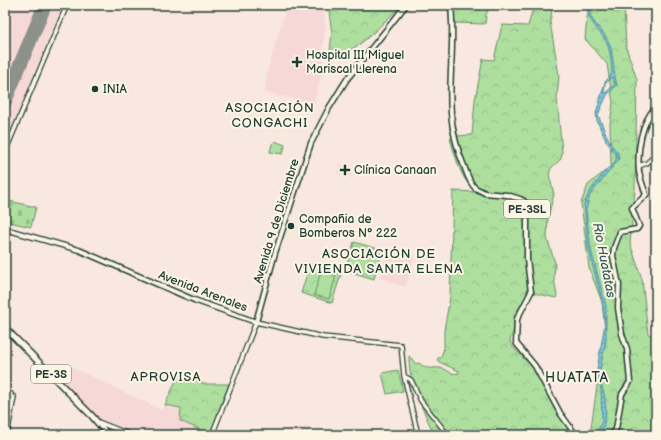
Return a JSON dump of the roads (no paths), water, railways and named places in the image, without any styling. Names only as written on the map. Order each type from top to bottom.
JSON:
[{"type":"highway","name":"PE-3S","points":[[5,329],[81,409],[96,421],[108,435]]},
{"type":"main road","name":"Avenida 9 de Diciembre","points":[[256,322],[275,253],[311,143],[342,85],[406,5]]},
{"type":"main road","name":"PE-3SL","points":[[451,5],[453,23],[449,107],[456,145],[475,188],[485,193],[514,197],[524,201],[526,205],[528,214],[526,259],[531,292],[518,316],[516,343],[535,366],[560,413],[576,435]]},
{"type":"main road","points":[[612,435],[616,429],[622,394],[630,382],[627,349],[622,334],[618,308],[619,285],[613,256],[619,233],[625,230],[637,229],[639,226],[632,210],[633,205],[641,201],[646,195],[639,166],[643,128],[656,107]]},
{"type":"main road","name":"Avenida Arenales","points":[[5,229],[78,250],[194,300],[256,322]]},
{"type":"street","points":[[5,152],[67,5]]},
{"type":"street","points":[[639,166],[652,159],[656,159]]},
{"type":"street","name":"Avenida Arenales","points":[[256,322],[323,337],[401,345],[404,376]]},
{"type":"street","name":"Avenida 9 de Diciembre","points":[[212,435],[256,322]]},
{"type":"street","points":[[404,376],[418,435]]},
{"type":"street","points":[[404,376],[411,380],[422,401],[448,435]]},
{"type":"street","points":[[5,420],[10,394]]},
{"type":"street","points":[[7,435],[14,397]]},
{"type":"street","points":[[96,421],[131,435]]},
{"type":"water","points":[[588,5],[591,5],[590,14],[609,42],[617,85],[607,95],[598,115],[610,143],[618,153],[619,159],[590,195],[586,210],[591,250],[606,306],[606,341],[599,374],[605,398],[606,413],[603,429],[604,435],[598,435],[597,433],[602,421],[601,391],[597,369],[605,323],[602,301],[588,247],[584,204],[590,191],[606,170],[614,164],[617,156],[606,141],[597,121],[596,113],[605,82],[612,74],[610,53],[606,41],[589,16]],"holes":[[[612,77],[615,85],[604,94],[605,84]]]},
{"type":"place","name":"Hospital III Miguel Mariscal Llerena","points":[[297,62]]},
{"type":"place","name":"INIA","points":[[95,89]]},
{"type":"place","name":"Clínica Canaan","points":[[345,170]]},
{"type":"place","name":"Compañia de Bomberos N° 222","points":[[291,226]]},
{"type":"district","name":"ASOCIACIÓN CONGACHI","points":[[270,114]]},
{"type":"district","name":"ASOCIACIÓN DE VIVIENDA SANTA ELENA","points":[[379,260]]},
{"type":"district","name":"APROVISA","points":[[166,376]]},
{"type":"district","name":"HUATATA","points":[[577,377]]},
{"type":"water label","name":"Rio Huatatas","points":[[605,260]]}]
